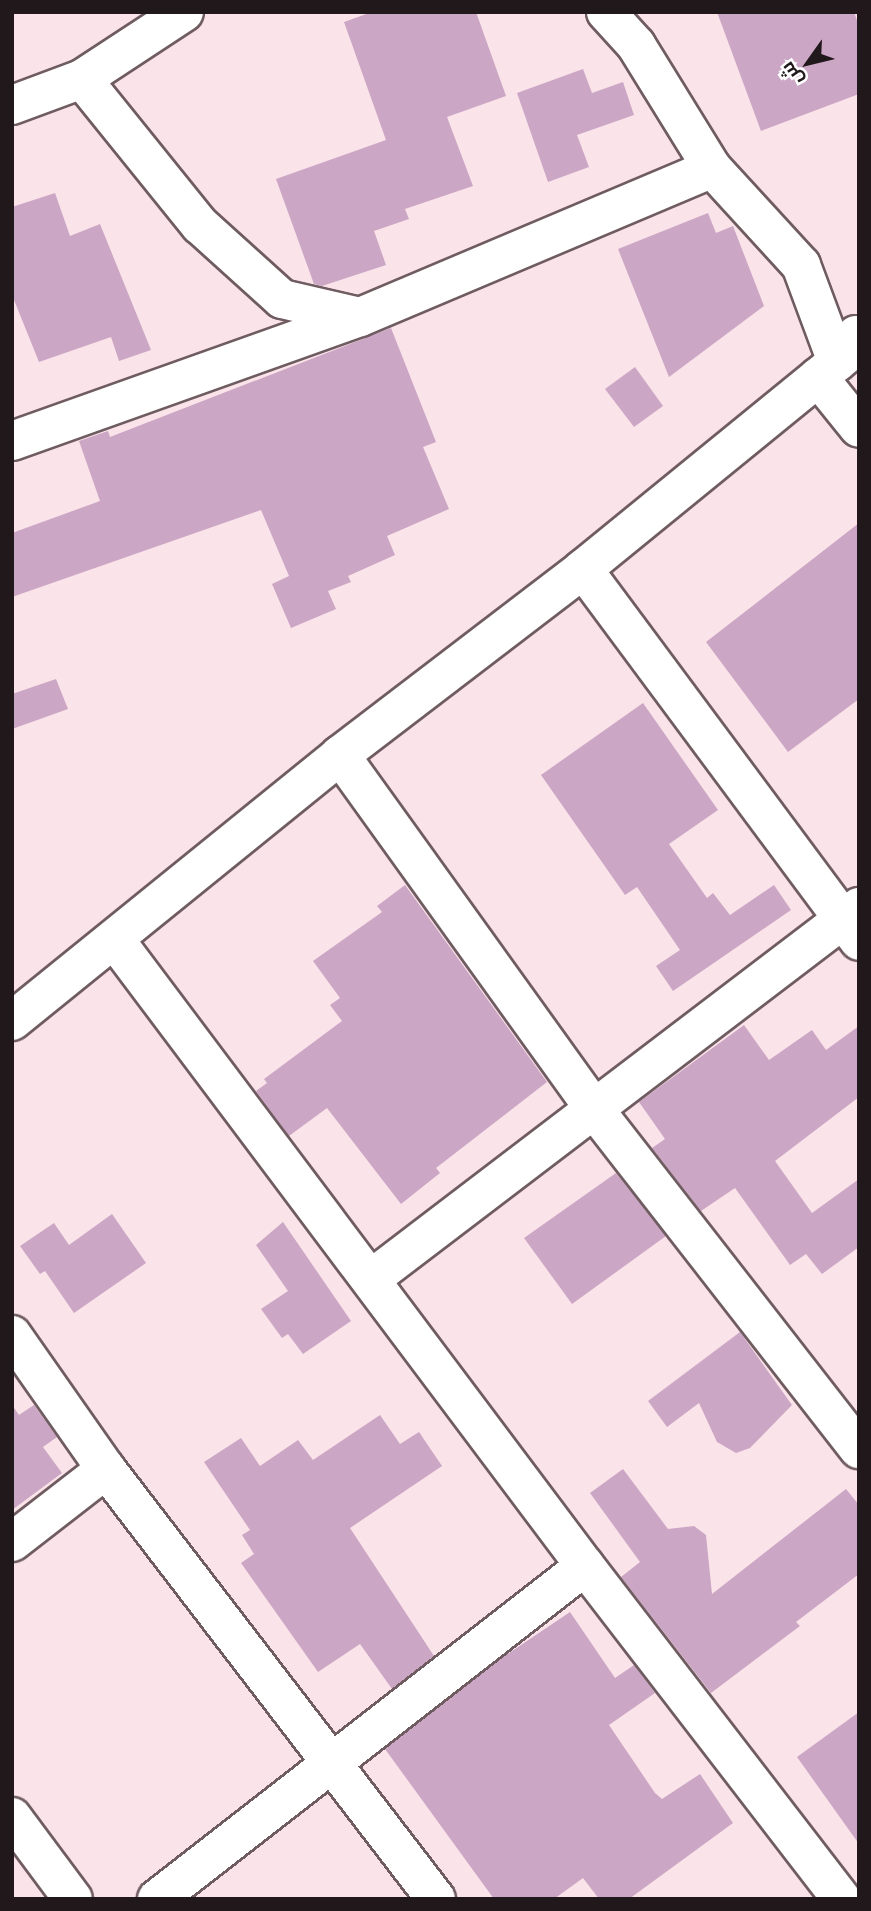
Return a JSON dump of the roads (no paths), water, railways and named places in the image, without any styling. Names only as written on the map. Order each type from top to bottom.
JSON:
[{"type":"street","points":[[12,105],[82,79],[184,12]]},
{"type":"street","points":[[606,12],[636,45],[712,168],[801,265],[843,353],[859,428]]},
{"type":"street","points":[[82,79],[200,225],[282,299],[360,317]]},
{"type":"street","points":[[12,441],[360,317],[712,168]]},
{"type":"street","points":[[12,1021],[340,755],[583,569],[843,353]]},
{"type":"street","points":[[371,1279],[594,1109],[853,923],[583,569]]},
{"type":"street","points":[[340,755],[594,1109],[859,1448]]},
{"type":"street","points":[[115,940],[585,1566],[841,1899]]},
{"type":"street","points":[[12,1335],[106,1469],[436,1899]]},
{"type":"street","points":[[12,1542],[106,1469]]},
{"type":"street","points":[[157,1899],[585,1566]]},
{"type":"street","points":[[12,1817],[73,1899]]}]
